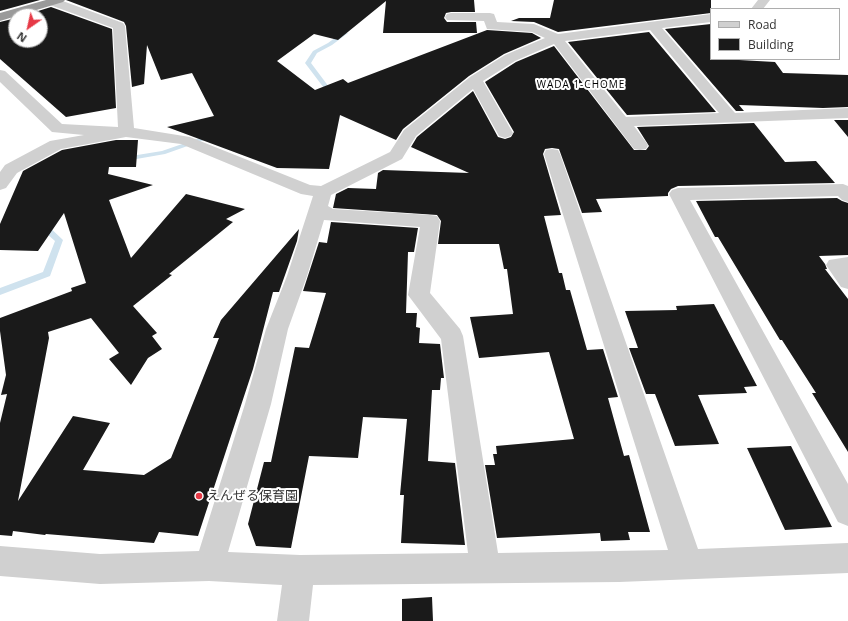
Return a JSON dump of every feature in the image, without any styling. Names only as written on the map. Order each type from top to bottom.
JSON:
[{"type":"highway","points":[[0,17],[57,1]]},
{"type":"street","points":[[758,8],[764,0]]},
{"type":"street","points":[[57,1],[119,26],[126,132]]},
{"type":"street","points":[[451,17],[490,17],[491,26],[534,28],[556,38],[640,146]]},
{"type":"street","points":[[209,566],[258,404],[277,329],[297,276],[320,201],[396,155],[410,133],[440,107],[476,80],[510,58],[556,38],[710,18]]},
{"type":"street","points":[[653,25],[730,117]]},
{"type":"street","points":[[0,74],[58,130],[126,132],[184,140],[307,190],[320,201],[329,215],[430,220],[419,295],[452,336],[485,568]]},
{"type":"street","points":[[476,80],[505,133]]},
{"type":"street","points":[[622,122],[848,113]]},
{"type":"street","points":[[0,184],[11,169],[56,145],[126,132]]},
{"type":"street","points":[[552,154],[688,565]]},
{"type":"street","points":[[848,196],[843,190],[678,194],[848,512]]},
{"type":"street","points":[[848,264],[836,265],[848,281]]},
{"type":"street","points":[[0,560],[100,569],[209,566],[300,570],[688,565],[848,558]]},
{"type":"street","points":[[293,621],[300,570]]},
{"type":"building","points":[[0,0],[40,0],[8,8],[0,11]]},
{"type":"building","points":[[66,0],[474,0],[475,12],[451,12],[446,13],[444,18],[447,22],[476,22],[477,33],[383,33],[386,1],[338,40],[314,34],[277,61],[315,90],[343,79],[348,83],[487,30],[532,33],[541,38],[504,54],[469,76],[403,129],[396,140],[340,115],[329,169],[277,168],[167,127],[214,116],[192,73],[161,80],[147,45],[144,84],[132,87],[126,26],[124,22]]},
{"type":"building","points":[[554,0],[711,0],[710,13],[558,32],[534,22],[511,21],[519,18],[550,18]]},
{"type":"building","points":[[51,7],[112,29],[116,108],[66,117],[0,59],[0,22],[8,20],[8,48],[48,48],[48,8]]},
{"type":"building","points":[[710,24],[710,60],[775,62],[783,73],[848,75],[848,107],[823,108],[739,105],[744,111],[736,111],[665,29]]},
{"type":"building","points":[[649,32],[716,112],[627,115],[568,42]]},
{"type":"building","points":[[554,46],[634,150],[646,150],[649,146],[637,127],[754,123],[785,162],[816,161],[835,183],[678,186],[671,189],[668,196],[596,199],[602,212],[582,213],[559,149],[545,149],[543,154],[561,215],[544,216],[559,273],[562,273],[566,290],[570,290],[587,350],[603,349],[618,397],[608,398],[624,456],[629,455],[650,532],[628,532],[630,540],[601,541],[600,533],[497,538],[485,465],[495,465],[493,454],[497,454],[496,446],[574,439],[549,352],[479,358],[470,317],[513,314],[507,269],[504,269],[499,244],[438,244],[441,221],[437,215],[333,208],[336,194],[348,188],[376,189],[378,173],[383,170],[469,173],[411,147],[417,137],[473,91],[498,137],[505,139],[511,137],[514,132],[485,82],[516,62]]},
{"type":"building","points":[[834,120],[848,120],[848,137]]},
{"type":"building","points":[[116,140],[138,140],[136,167],[109,167],[108,174],[153,185],[109,200],[131,258],[186,194],[245,209],[226,219],[233,222],[169,274],[172,275],[133,306],[157,333],[152,336],[162,349],[148,358],[131,385],[109,359],[119,353],[91,318],[48,332],[49,338],[18,501],[73,416],[110,423],[83,470],[144,475],[171,458],[219,338],[213,338],[221,320],[299,229],[297,241],[279,292],[273,292],[253,369],[198,536],[159,532],[154,543],[45,535],[13,531],[12,536],[0,535],[0,423],[7,394],[1,395],[6,375],[0,331],[0,318],[72,291],[71,288],[86,283],[64,213],[38,251],[0,250],[0,224],[23,171],[62,150]]},
{"type":"building","points":[[837,198],[848,203],[848,255],[819,256],[825,264],[827,269],[825,269],[848,299],[848,452],[812,393],[816,393],[782,340],[780,340],[718,237],[715,237],[696,201]]},
{"type":"building","points":[[331,222],[418,228],[414,252],[408,252],[406,313],[417,313],[416,327],[420,328],[419,343],[440,344],[444,378],[441,378],[440,390],[432,390],[428,461],[455,463],[465,545],[401,543],[404,495],[400,495],[407,419],[363,417],[358,458],[309,456],[291,548],[256,546],[248,524],[264,462],[271,462],[295,347],[309,348],[326,293],[303,291],[319,242],[327,243]]},
{"type":"building","points":[[714,304],[757,386],[744,387],[747,393],[698,395],[719,444],[675,446],[655,394],[646,394],[629,348],[638,348],[625,311],[677,310],[676,306]]},
{"type":"building","points":[[791,446],[832,527],[785,530],[747,448]]},
{"type":"building","points":[[432,597],[433,621],[402,621],[402,599]]},
{"type":"waterway","points":[[332,95],[308,63],[315,52],[330,44],[345,33]]},
{"type":"waterway","points":[[125,159],[163,153],[211,136]]},
{"type":"waterway","points":[[0,292],[47,274],[59,240],[42,225]]},
{"type":"place","name":"えんぜる保育園","points":[[199,496]]},
{"type":"district","name":"WADA 1-CHOME","points":[[581,85]]}]
